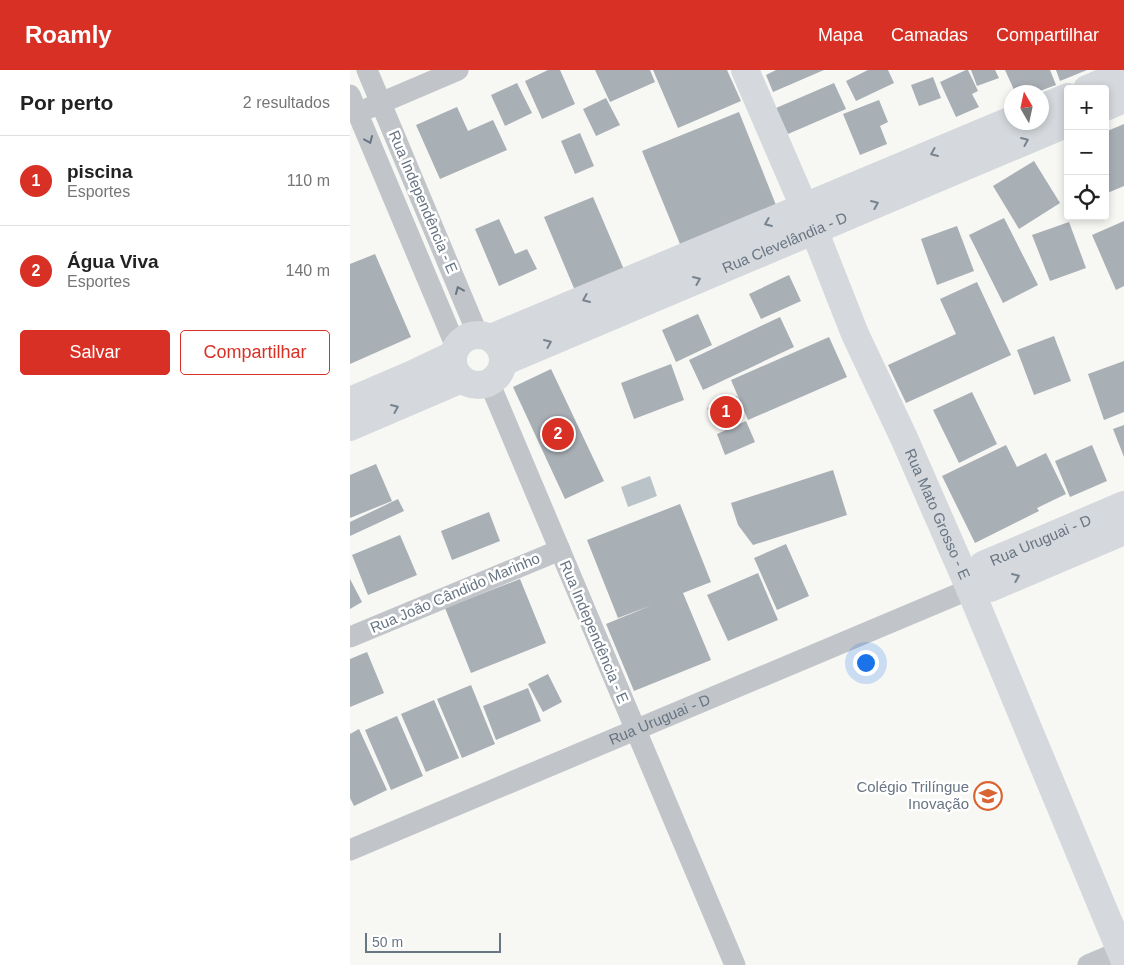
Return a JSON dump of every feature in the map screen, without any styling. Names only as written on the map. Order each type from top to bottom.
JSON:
[{"type":"street","name":"Rua Independência - E","points":[[367,70],[422,201],[476,357]]},
{"type":"street","points":[[352,107],[381,102],[458,70]]},
{"type":"street","name":"Rua Mato Grosso - E","points":[[745,70],[809,219],[855,334],[904,438],[970,589],[1123,952]]},
{"type":"street","points":[[1096,85],[1124,73]]},
{"type":"street","points":[[1049,105],[1064,99]]},
{"type":"street","points":[[1109,105],[1124,99]]},
{"type":"street","name":"Rua Independência - E","points":[[352,107],[399,210],[476,357],[560,550],[735,965]]},
{"type":"street","name":"Rua Clevelândia - D","points":[[350,401],[411,375],[476,357],[976,148],[1064,124]]},
{"type":"street","name":"Rua Clevelândia - D","points":[[976,148],[1004,126]]},
{"type":"street","points":[[399,210],[422,201]]},
{"type":"street","name":"Rua Clevelândia - D","points":[[350,427],[476,357]]},
{"type":"street","name":"Rua Uruguai - D","points":[[970,589],[983,565],[1124,505]]},
{"type":"street","name":"Rua Uruguai - D","points":[[350,850],[970,589],[990,588],[1124,531]]},
{"type":"street","name":"Rua João Cândido Marinho","points":[[350,637],[560,550]]},
{"type":"street","points":[[1088,965],[1123,952]]},
{"type":"shaded area","points":[[737,396],[744,416],[715,427],[707,408]]},
{"type":"shaded area","points":[[650,476],[657,496],[628,507],[621,487]]},
{"type":"building","points":[[548,70],[560,70],[575,104],[542,119],[525,81]]},
{"type":"building","points":[[595,70],[650,70],[655,82],[610,102]]},
{"type":"building","points":[[653,70],[727,70],[741,101],[678,128]]},
{"type":"building","points":[[776,70],[824,70],[773,92],[766,75]]},
{"type":"building","points":[[868,70],[888,70],[894,83],[856,101],[846,81]]},
{"type":"building","points":[[968,70],[978,91],[972,94],[979,107],[956,117],[940,82]]},
{"type":"building","points":[[971,70],[995,70],[999,78],[977,86]]},
{"type":"building","points":[[1005,70],[1050,70],[1056,85],[1049,88],[1049,85],[1012,85]]},
{"type":"building","points":[[1056,70],[1087,70],[1060,81]]},
{"type":"building","points":[[933,77],[941,98],[919,106],[911,85]]},
{"type":"building","points":[[517,83],[532,113],[505,126],[491,95]]},
{"type":"building","points":[[834,83],[846,109],[788,134],[776,108]]},
{"type":"building","points":[[606,98],[620,125],[596,136],[583,109]]},
{"type":"building","points":[[879,100],[888,122],[880,126],[887,144],[860,155],[843,114]]},
{"type":"building","points":[[457,107],[468,131],[493,120],[507,150],[440,179],[416,125]]},
{"type":"building","points":[[739,112],[776,205],[680,244],[642,151]]},
{"type":"building","points":[[1124,124],[1124,186],[1109,192],[1109,175],[1109,130]]},
{"type":"building","points":[[580,133],[594,166],[575,174],[561,141]]},
{"type":"building","points":[[1034,161],[1060,203],[1019,229],[993,186]]},
{"type":"building","points":[[593,197],[625,272],[576,293],[544,217]]},
{"type":"building","points":[[1004,218],[1038,285],[1003,303],[969,235]]},
{"type":"building","points":[[499,219],[515,254],[527,249],[537,269],[499,286],[475,229]]},
{"type":"building","points":[[1124,221],[1124,286],[1116,290],[1092,235]]},
{"type":"building","points":[[1069,222],[1086,268],[1050,281],[1032,235]]},
{"type":"building","points":[[957,226],[974,271],[937,285],[921,239]]},
{"type":"building","points":[[375,254],[411,337],[350,364],[350,264]]},
{"type":"building","points":[[789,275],[801,301],[761,319],[749,294]]},
{"type":"building","points":[[977,282],[1011,355],[906,403],[888,365],[956,334],[940,299]]},
{"type":"building","points":[[698,314],[712,345],[676,362],[662,330]]},
{"type":"building","points":[[780,317],[794,347],[703,390],[689,360]]},
{"type":"building","points":[[1054,336],[1071,381],[1034,395],[1017,350]]},
{"type":"building","points":[[829,337],[847,377],[748,420],[731,380]]},
{"type":"building","points":[[1124,361],[1124,412],[1104,420],[1088,374]]},
{"type":"building","points":[[671,364],[684,400],[634,419],[621,383]]},
{"type":"building","points":[[551,369],[604,481],[565,499],[513,387]]},
{"type":"building","points":[[972,392],[997,444],[959,463],[933,410]]},
{"type":"building","points":[[746,421],[755,442],[725,455],[717,434]]},
{"type":"building","points":[[1124,425],[1124,457],[1113,429]]},
{"type":"building","points":[[1006,445],[1017,467],[1046,453],[1066,494],[1037,508],[1039,511],[975,543],[942,476]]},
{"type":"building","points":[[1092,445],[1107,481],[1070,497],[1055,461]]},
{"type":"building","points":[[376,464],[392,501],[350,518],[350,475]]},
{"type":"building","points":[[833,470],[847,515],[753,545],[738,525],[731,503]]},
{"type":"building","points":[[398,499],[404,511],[350,536],[350,522]]},
{"type":"building","points":[[680,504],[711,582],[683,593],[711,660],[634,691],[606,624],[652,605],[618,618],[587,540]]},
{"type":"building","points":[[489,512],[500,541],[452,560],[441,531]]},
{"type":"building","points":[[400,535],[417,575],[368,595],[352,555]]},
{"type":"building","points":[[786,544],[809,596],[777,610],[754,558]]},
{"type":"building","points":[[758,573],[778,620],[728,641],[707,595]]},
{"type":"building","points":[[350,579],[362,602],[350,609]]},
{"type":"building","points":[[520,579],[546,643],[471,673],[445,608]]},
{"type":"building","points":[[367,652],[384,693],[350,707],[350,659]]},
{"type":"building","points":[[548,674],[562,702],[543,712],[528,684]]},
{"type":"building","points":[[471,685],[495,744],[462,758],[437,699]]},
{"type":"building","points":[[528,688],[541,721],[496,740],[483,706]]},
{"type":"building","points":[[434,700],[459,758],[426,772],[401,714]]},
{"type":"building","points":[[397,716],[423,776],[391,790],[365,730]]},
{"type":"building","points":[[359,729],[387,790],[354,806],[350,798],[350,734]]},
{"type":"place","name":"piscina","points":[[726,412]]},
{"type":"place","name":"Água Viva","points":[[558,434]]},
{"type":"place","name":"Colégio Trilíngue Inovação","points":[[988,796]]}]
